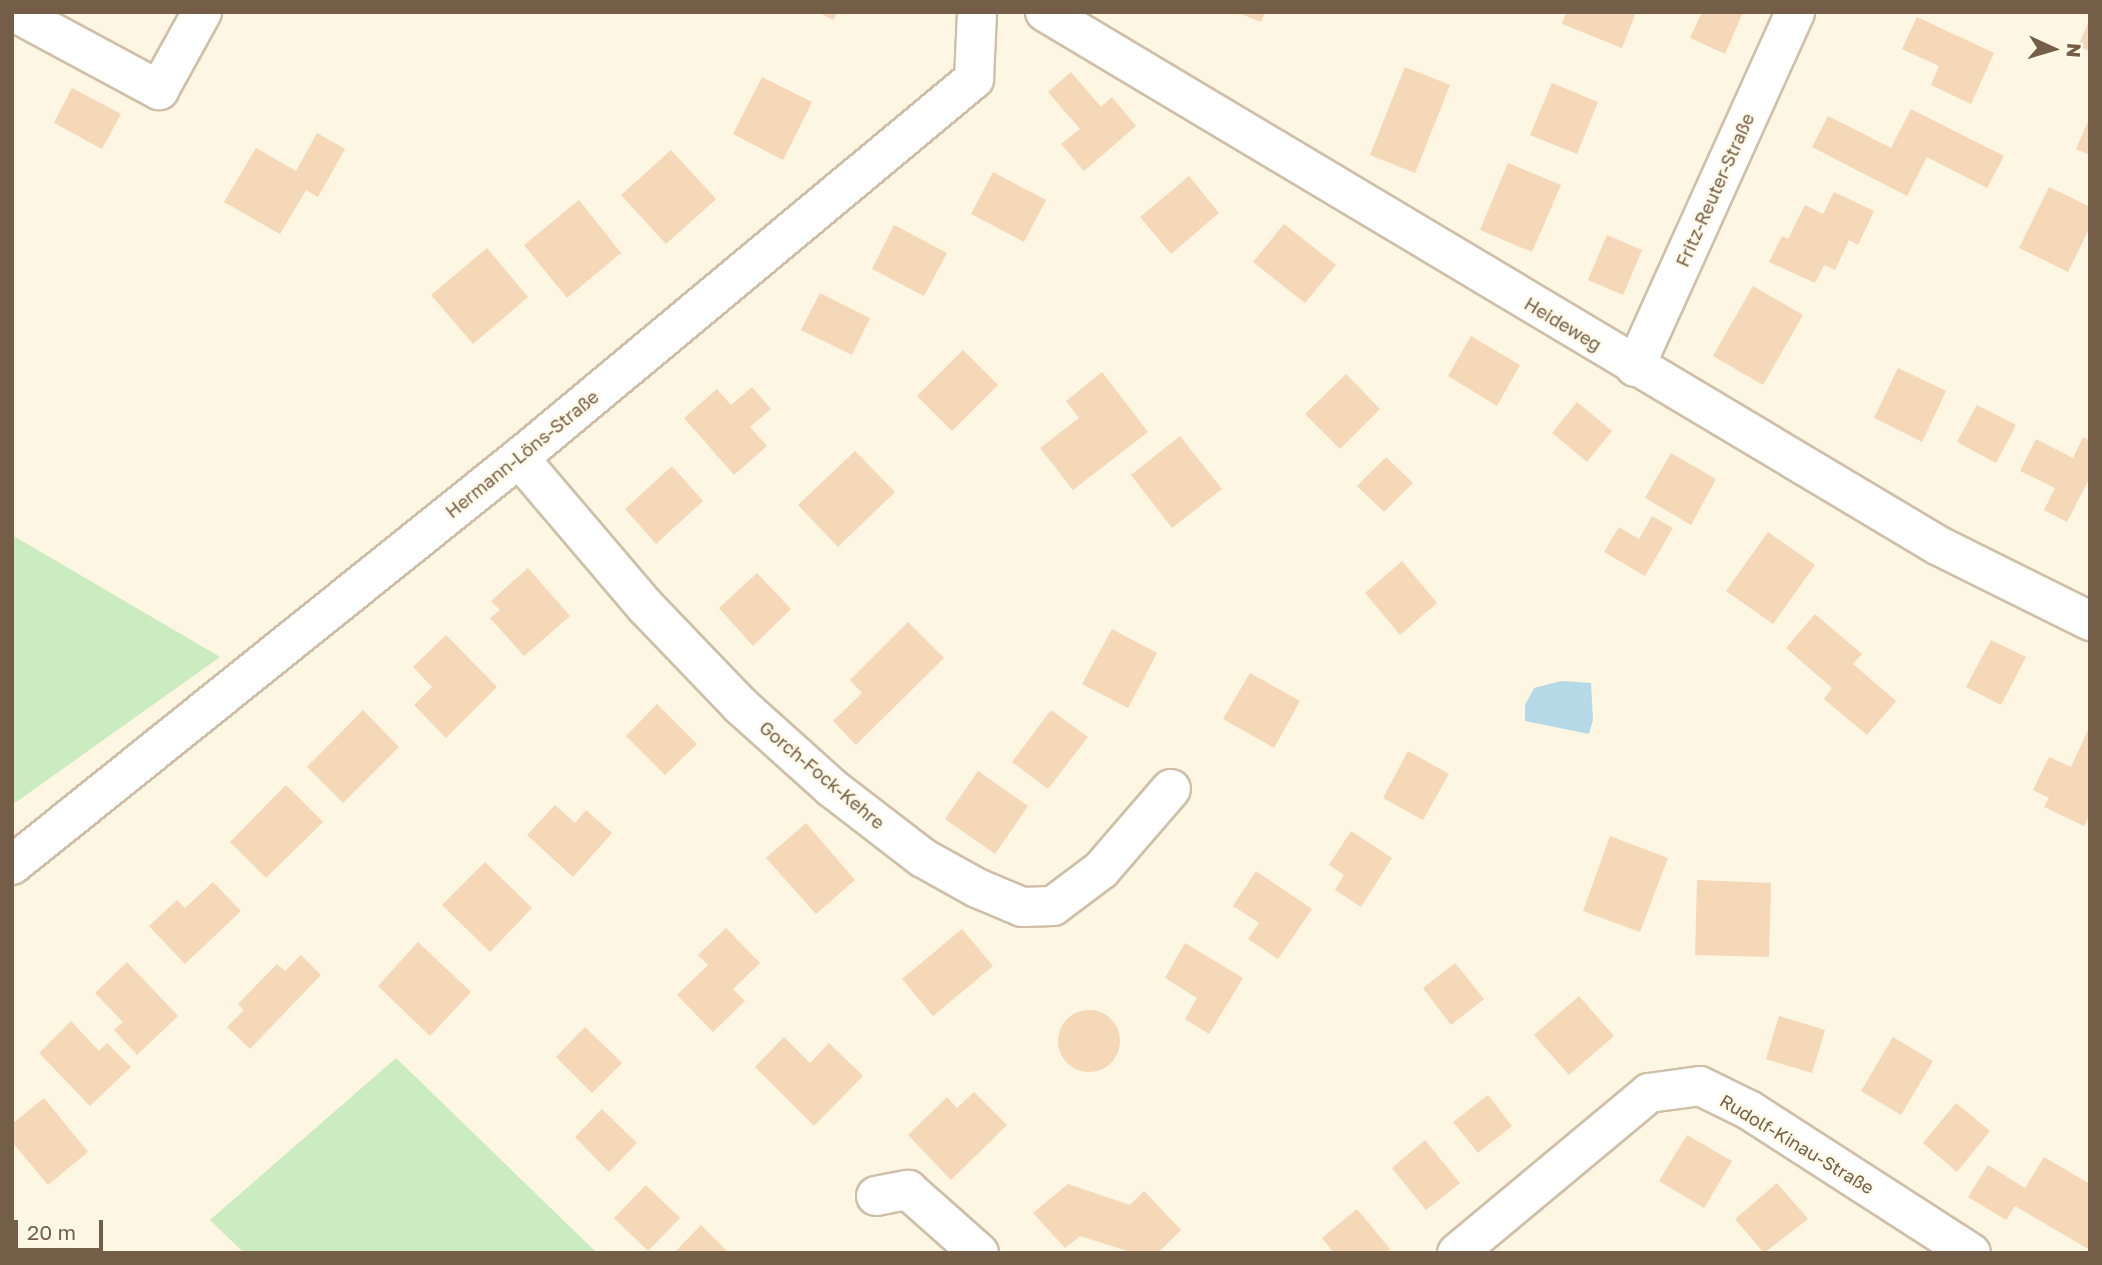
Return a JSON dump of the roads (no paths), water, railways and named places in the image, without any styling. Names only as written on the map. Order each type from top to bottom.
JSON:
[{"type":"street","points":[[14,12],[159,90],[202,12]]},
{"type":"street","name":"Hermann-Löns-Straße","points":[[12,865],[519,458],[974,79],[977,12]]},
{"type":"street","name":"Heideweg","points":[[1045,12],[1635,367],[1939,546],[2090,621]]},
{"type":"street","name":"Fritz-Reuter-Straße","points":[[1635,367],[1795,12]]},
{"type":"street","name":"Gorch-Fock-Kehre","points":[[519,458],[646,607],[741,706],[862,811],[923,858],[977,888],[1022,907],[1053,906],[1101,870],[1171,789]]},
{"type":"street","name":"Rudolf-Kinau-Straße","points":[[1457,1253],[1649,1093],[1700,1086],[1749,1110],[1971,1253]]},
{"type":"street","points":[[876,1196],[908,1190],[979,1253]]},
{"type":"water","points":[[1561,681],[1591,683],[1593,720],[1589,734],[1525,721],[1525,705],[1534,688]]}]
